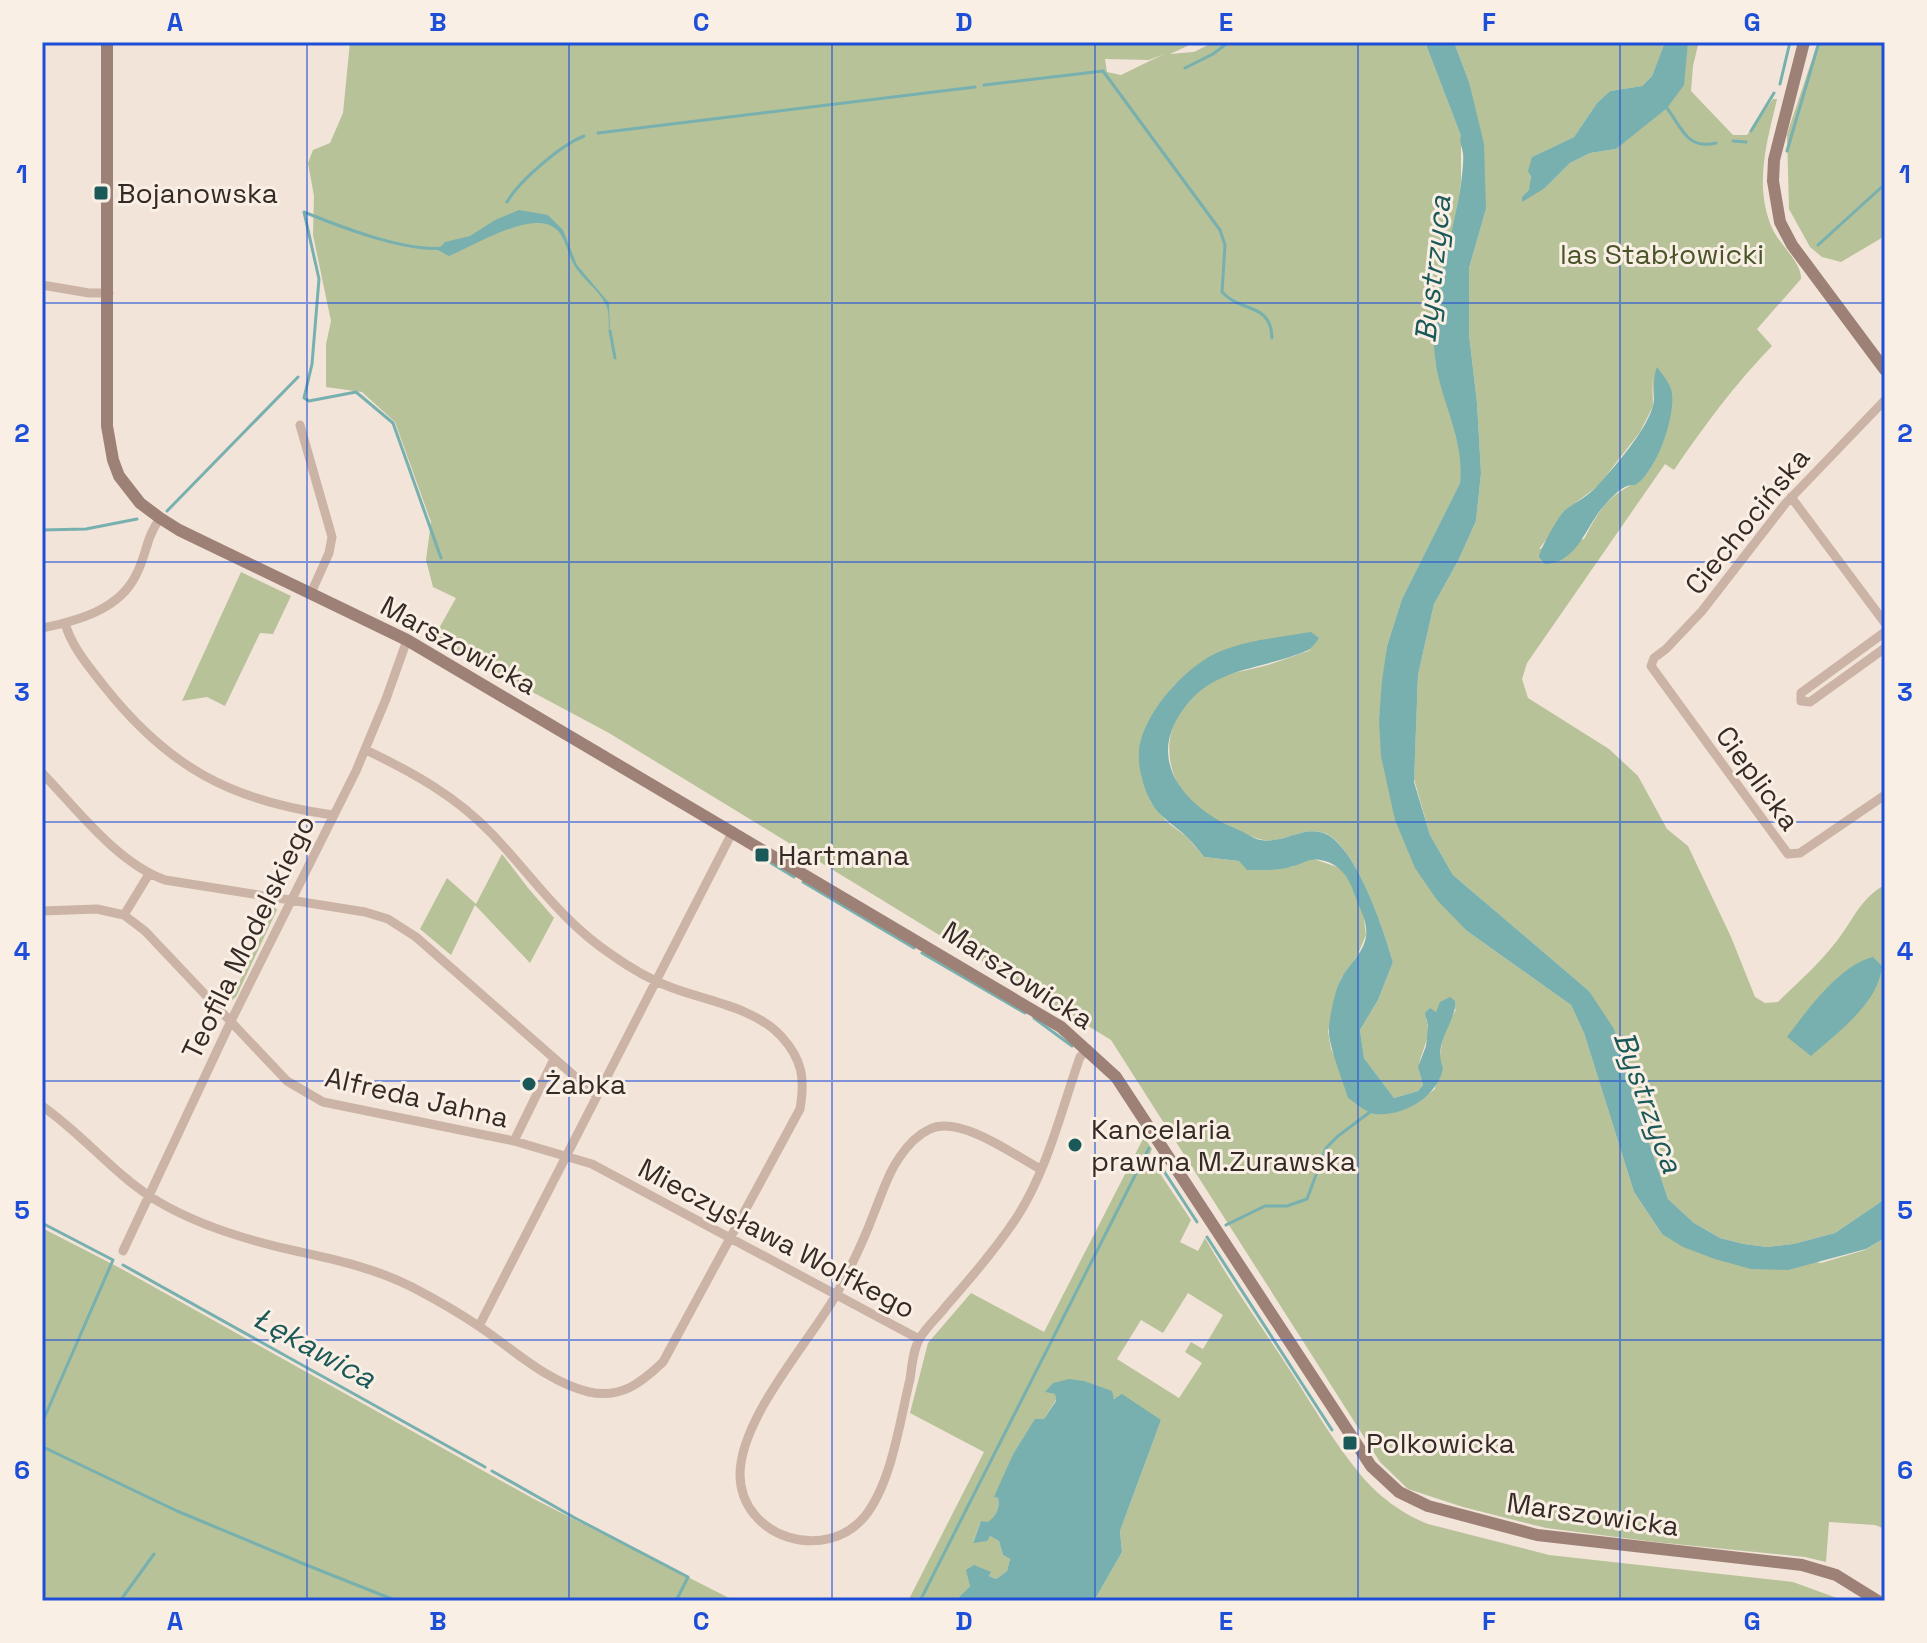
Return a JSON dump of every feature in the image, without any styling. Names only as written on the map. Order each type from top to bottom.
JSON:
[{"type":"street","name":"Marszowicka","points":[[107,42],[107,426],[113,460],[131,493],[179,530],[407,640],[1061,1027],[1116,1077],[1371,1466],[1399,1492],[1443,1511],[1545,1537],[1802,1565],[1836,1575],[1878,1601]]},
{"type":"street","points":[[1804,42],[1776,147],[1773,170],[1780,222],[1792,245],[1884,366]]},
{"type":"street","points":[[42,285],[109,293]]},
{"type":"street","name":"Ciechocińska","points":[[1654,672],[1651,666],[1654,658],[1695,620],[1791,497],[1885,400]]},
{"type":"street","points":[[300,425],[311,454],[313,476],[332,537],[329,553],[311,593]]},
{"type":"street","points":[[1791,497],[1885,623]]},
{"type":"street","points":[[42,628],[107,607],[129,587],[140,567],[146,540],[160,518]]},
{"type":"street","points":[[65,623],[69,635],[91,669],[113,697],[178,759],[209,780],[244,796],[333,815]]},
{"type":"street","points":[[1885,632],[1801,693],[1801,701],[1810,702],[1885,648]]},
{"type":"street","name":"Teofila Modelskiego","points":[[123,1251],[231,1021],[366,750],[407,640]]},
{"type":"street","name":"Cieplicka","points":[[1654,672],[1788,854],[1801,853],[1885,795]]},
{"type":"street","points":[[42,1106],[63,1121],[129,1183],[147,1195],[188,1216],[258,1242],[372,1270],[410,1286],[479,1326],[556,1379],[588,1392],[609,1394],[628,1390],[644,1381],[663,1362],[800,1109],[804,1083],[797,1058],[781,1035],[759,1018],[655,980],[612,956],[552,905],[508,852],[467,810],[429,783],[366,750]]},
{"type":"street","points":[[42,773],[125,858],[149,874],[165,880],[365,912],[398,926],[436,953],[596,1095]]},
{"type":"street","points":[[479,1326],[733,831]]},
{"type":"street","points":[[42,911],[97,909],[124,915],[149,874]]},
{"type":"street","name":"Alfreda Jahna","points":[[124,915],[145,931],[287,1081],[323,1102],[514,1141],[567,1155]]},
{"type":"street","name":"Mieczysława Wolfkego","points":[[567,1155],[592,1164],[919,1339],[987,1259],[1016,1219],[1040,1169],[1080,1057],[1088,1049]]},
{"type":"street","points":[[514,1141],[554,1059]]},
{"type":"street","points":[[919,1339],[891,1456],[867,1514],[850,1529],[825,1540],[805,1542],[775,1532],[755,1516],[741,1484],[741,1459],[748,1438],[767,1400],[835,1295],[874,1215],[887,1179],[913,1140],[929,1129],[945,1125],[961,1127],[1040,1169]]},
{"type":"green space","points":[[350,42],[1196,42],[1170,54],[1194,52],[1214,42],[1425,42],[1461,136],[1461,182],[1435,360],[1457,435],[1462,466],[1460,483],[1402,599],[1387,646],[1379,719],[1395,820],[1467,931],[1571,1005],[1584,1033],[1634,1192],[1662,1234],[1821,1263],[1865,1250],[1885,1238],[1885,1529],[1875,1525],[1829,1522],[1826,1562],[1805,1557],[1546,1528],[1408,1489],[1380,1462],[1111,1040],[609,733],[433,639],[456,598],[433,587],[426,560],[431,522],[395,422],[362,392],[326,387],[326,344],[331,321],[313,235],[314,196],[308,163],[313,150],[330,143],[343,113]],"holes":[[[1164,54],[1121,75],[1107,72],[1105,59],[1149,60]],[[1312,650],[1223,676],[1190,698],[1180,711],[1170,740],[1172,770],[1188,799],[1219,823],[1265,840],[1318,831],[1327,834],[1349,856],[1368,892],[1393,962],[1378,1000],[1360,1030],[1364,1058],[1394,1098],[1418,1091],[1423,1085],[1419,1067],[1427,1037],[1426,1019],[1436,1012],[1456,1009],[1443,1036],[1435,1089],[1414,1105],[1348,1098],[1331,1049],[1328,1031],[1341,978],[1357,956],[1366,935],[1363,911],[1352,884],[1340,868],[1311,858],[1291,867],[1204,857],[1151,802],[1141,776],[1155,710],[1174,685],[1196,666]]]},
{"type":"green space","name":"las Stabłowicki","points":[[1454,42],[1665,42],[1652,76],[1642,86],[1610,91],[1597,103],[1574,137],[1532,157],[1530,190],[1522,197],[1545,188],[1570,163],[1590,153],[1616,149],[1685,62],[1688,42],[1697,42],[1698,45],[1691,91],[1733,135],[1747,135],[1773,99],[1777,99],[1764,164],[1764,197],[1773,230],[1798,267],[1801,279],[1757,329],[1772,346],[1720,406],[1674,470],[1665,464],[1527,663],[1522,679],[1528,698],[1609,749],[1638,776],[1667,829],[1688,846],[1755,997],[1765,1003],[1778,1002],[1808,973],[1836,942],[1863,903],[1885,885],[1885,1199],[1835,1233],[1793,1244],[1767,1247],[1744,1244],[1720,1238],[1694,1223],[1668,1199],[1633,1095],[1589,991],[1453,875],[1430,835],[1414,779],[1418,675],[1434,604],[1476,521],[1481,473],[1469,334],[1469,268],[1486,209],[1469,82]],"holes":[[[1652,377],[1656,431],[1652,466],[1636,482],[1607,502],[1584,539],[1539,549],[1563,512],[1598,486],[1640,432],[1653,406]]]},
{"type":"green space","points":[[1818,42],[1885,42],[1885,236],[1841,262],[1822,257],[1810,247],[1789,209],[1787,134]]},
{"type":"green space","points":[[241,572],[291,596],[273,634],[260,633],[225,706],[207,697],[182,701]]},
{"type":"green space","points":[[502,854],[554,918],[530,963],[475,905],[451,955],[420,929],[447,878],[476,904]]},
{"type":"green space","points":[[259,901],[272,902],[277,910],[236,997],[224,1001],[214,994],[216,990],[223,994],[225,990],[234,993],[271,915],[263,910],[265,906]]},
{"type":"green space","points":[[1144,1137],[1152,1149],[1149,1157],[1191,1220],[1180,1242],[1198,1251],[1205,1238],[1341,1450],[1367,1482],[1400,1509],[1428,1524],[1549,1555],[1793,1582],[1845,1601],[1094,1601],[1122,1552],[1120,1531],[1161,1420],[1112,1397],[1046,1392],[1055,1394],[1056,1400],[1044,1419],[1035,1420],[1013,1454],[995,1497],[998,1498],[997,1512],[988,1523],[981,1521],[973,1542],[990,1536],[999,1541],[1003,1555],[1010,1559],[1007,1571],[996,1579],[989,1576],[990,1572],[958,1598],[962,1601],[908,1601],[984,1452],[910,1413],[928,1343],[971,1293],[1044,1332]],"holes":[[[1188,1293],[1223,1315],[1203,1349],[1191,1342],[1185,1352],[1202,1363],[1179,1398],[1117,1359],[1141,1320],[1163,1333]]]},
{"type":"green space","points":[[42,1228],[120,1268],[532,1498],[735,1601],[42,1601]]},
{"type":"water","points":[[1425,42],[1454,42],[1469,82],[1484,144],[1486,209],[1469,268],[1469,334],[1481,473],[1476,521],[1434,604],[1418,675],[1414,782],[1430,835],[1453,875],[1589,991],[1614,1029],[1668,1199],[1694,1223],[1720,1238],[1767,1247],[1835,1233],[1885,1199],[1885,1238],[1866,1249],[1788,1270],[1751,1269],[1683,1247],[1662,1234],[1634,1192],[1584,1033],[1571,1005],[1467,931],[1437,900],[1415,868],[1395,820],[1381,756],[1379,719],[1387,646],[1402,599],[1460,483],[1461,466],[1456,435],[1438,374],[1434,336],[1438,292],[1461,184],[1463,153],[1461,136]]},
{"type":"water","points":[[1665,42],[1688,42],[1684,85],[1667,108],[1616,149],[1590,153],[1570,163],[1545,188],[1522,202],[1522,197],[1529,190],[1531,176],[1528,171],[1532,157],[1574,137],[1597,103],[1610,91],[1642,86],[1652,76]]},
{"type":"water","points":[[519,210],[548,215],[563,230],[577,265],[609,303],[610,333],[605,303],[574,265],[561,235],[548,224],[521,225],[505,230],[449,256],[436,249],[445,242],[470,236],[495,220]]},
{"type":"water","points":[[1657,367],[1670,386],[1672,403],[1664,441],[1652,466],[1638,483],[1624,487],[1609,500],[1566,557],[1545,564],[1539,557],[1540,553],[1562,513],[1595,488],[1643,428],[1653,404]]},
{"type":"water","points":[[1311,632],[1319,638],[1307,650],[1226,676],[1200,692],[1177,719],[1168,755],[1172,772],[1192,801],[1223,822],[1261,840],[1310,831],[1326,834],[1348,856],[1368,892],[1393,962],[1378,1000],[1360,1030],[1364,1058],[1394,1098],[1418,1091],[1423,1085],[1418,1067],[1426,1046],[1428,1026],[1425,1013],[1430,1008],[1436,1012],[1440,1002],[1450,997],[1455,1001],[1455,1009],[1442,1041],[1440,1059],[1443,1068],[1440,1078],[1418,1103],[1386,1114],[1368,1112],[1348,1098],[1330,1042],[1330,1022],[1337,989],[1366,937],[1363,916],[1344,874],[1331,863],[1320,860],[1279,869],[1247,870],[1239,861],[1204,857],[1153,806],[1140,771],[1139,752],[1148,722],[1168,692],[1194,667],[1232,647]]},
{"type":"water","points":[[1873,957],[1882,966],[1879,980],[1865,1005],[1844,1027],[1811,1056],[1787,1037],[1837,978]]},
{"type":"water","points":[[1069,1379],[1112,1391],[1114,1399],[1122,1394],[1161,1420],[1120,1531],[1122,1552],[1094,1601],[962,1601],[958,1598],[970,1586],[966,1570],[974,1565],[991,1572],[989,1576],[996,1579],[1007,1571],[1010,1559],[1003,1555],[999,1541],[990,1536],[987,1541],[973,1543],[981,1521],[988,1522],[997,1512],[998,1498],[994,1497],[1013,1454],[1035,1419],[1044,1419],[1056,1401],[1055,1394],[1045,1392],[1053,1383]]},
{"type":"waterway","points":[[1185,68],[1229,42]]},
{"type":"waterway","points":[[1780,84],[1790,42]]},
{"type":"waterway","points":[[1787,151],[1819,42]]},
{"type":"waterway","points":[[984,85],[1103,71],[1220,230],[1225,245],[1222,292],[1261,313],[1270,327],[1272,338]]},
{"type":"waterway","points":[[598,133],[975,87]]},
{"type":"waterway","points":[[1751,131],[1774,93]]},
{"type":"waterway","points":[[1667,108],[1686,136],[1698,143],[1716,143]]},
{"type":"waterway","points":[[507,202],[541,164],[584,136]]},
{"type":"waterway","points":[[1733,141],[1746,142]]},
{"type":"waterway","points":[[1818,245],[1885,184]]},
{"type":"waterway","points":[[441,558],[393,423],[356,392],[309,401],[304,398],[312,364],[319,279],[304,212],[392,242],[443,248]]},
{"type":"waterway","points":[[610,331],[615,358]]},
{"type":"waterway","points":[[167,511],[298,377]]},
{"type":"waterway","points":[[42,530],[86,529],[137,519]]},
{"type":"waterway","points":[[771,863],[794,877]]},
{"type":"waterway","points":[[803,882],[914,948]]},
{"type":"waterway","points":[[922,953],[1025,1013]]},
{"type":"waterway","points":[[1034,1018],[1072,1046]]},
{"type":"waterway","points":[[1226,1225],[1265,1206],[1287,1206],[1307,1199],[1326,1148],[1370,1112]]},
{"type":"waterway","points":[[920,1601],[1149,1148]]},
{"type":"waterway","points":[[1158,1162],[1197,1222]]},
{"type":"waterway","points":[[42,1223],[113,1260],[42,1423]]},
{"type":"waterway","points":[[1207,1237],[1332,1430]]},
{"type":"waterway","name":"Łękawica","points":[[123,1265],[485,1467]]},
{"type":"waterway","points":[[43,1447],[177,1511],[297,1561]]},
{"type":"waterway","name":"Łękawica","points":[[492,1471],[688,1577],[676,1601]]},
{"type":"waterway","points":[[120,1601],[154,1554]]},
{"type":"waterway","points":[[299,1562],[397,1601]]},
{"type":"place","name":"Bojanowska","points":[[101,193]]},
{"type":"place","name":"Hartmana","points":[[762,855]]},
{"type":"place","name":"Żabka","points":[[529,1084]]},
{"type":"place","name":"Kancelaria prawna M.Zurawska","points":[[1075,1145]]},
{"type":"place","name":"Polkowicka","points":[[1350,1443]]},
{"type":"water label","name":"Bystrzyca","points":[[1433,269]]},
{"type":"water label","name":"Bystrzyca","points":[[1648,1102]]}]
